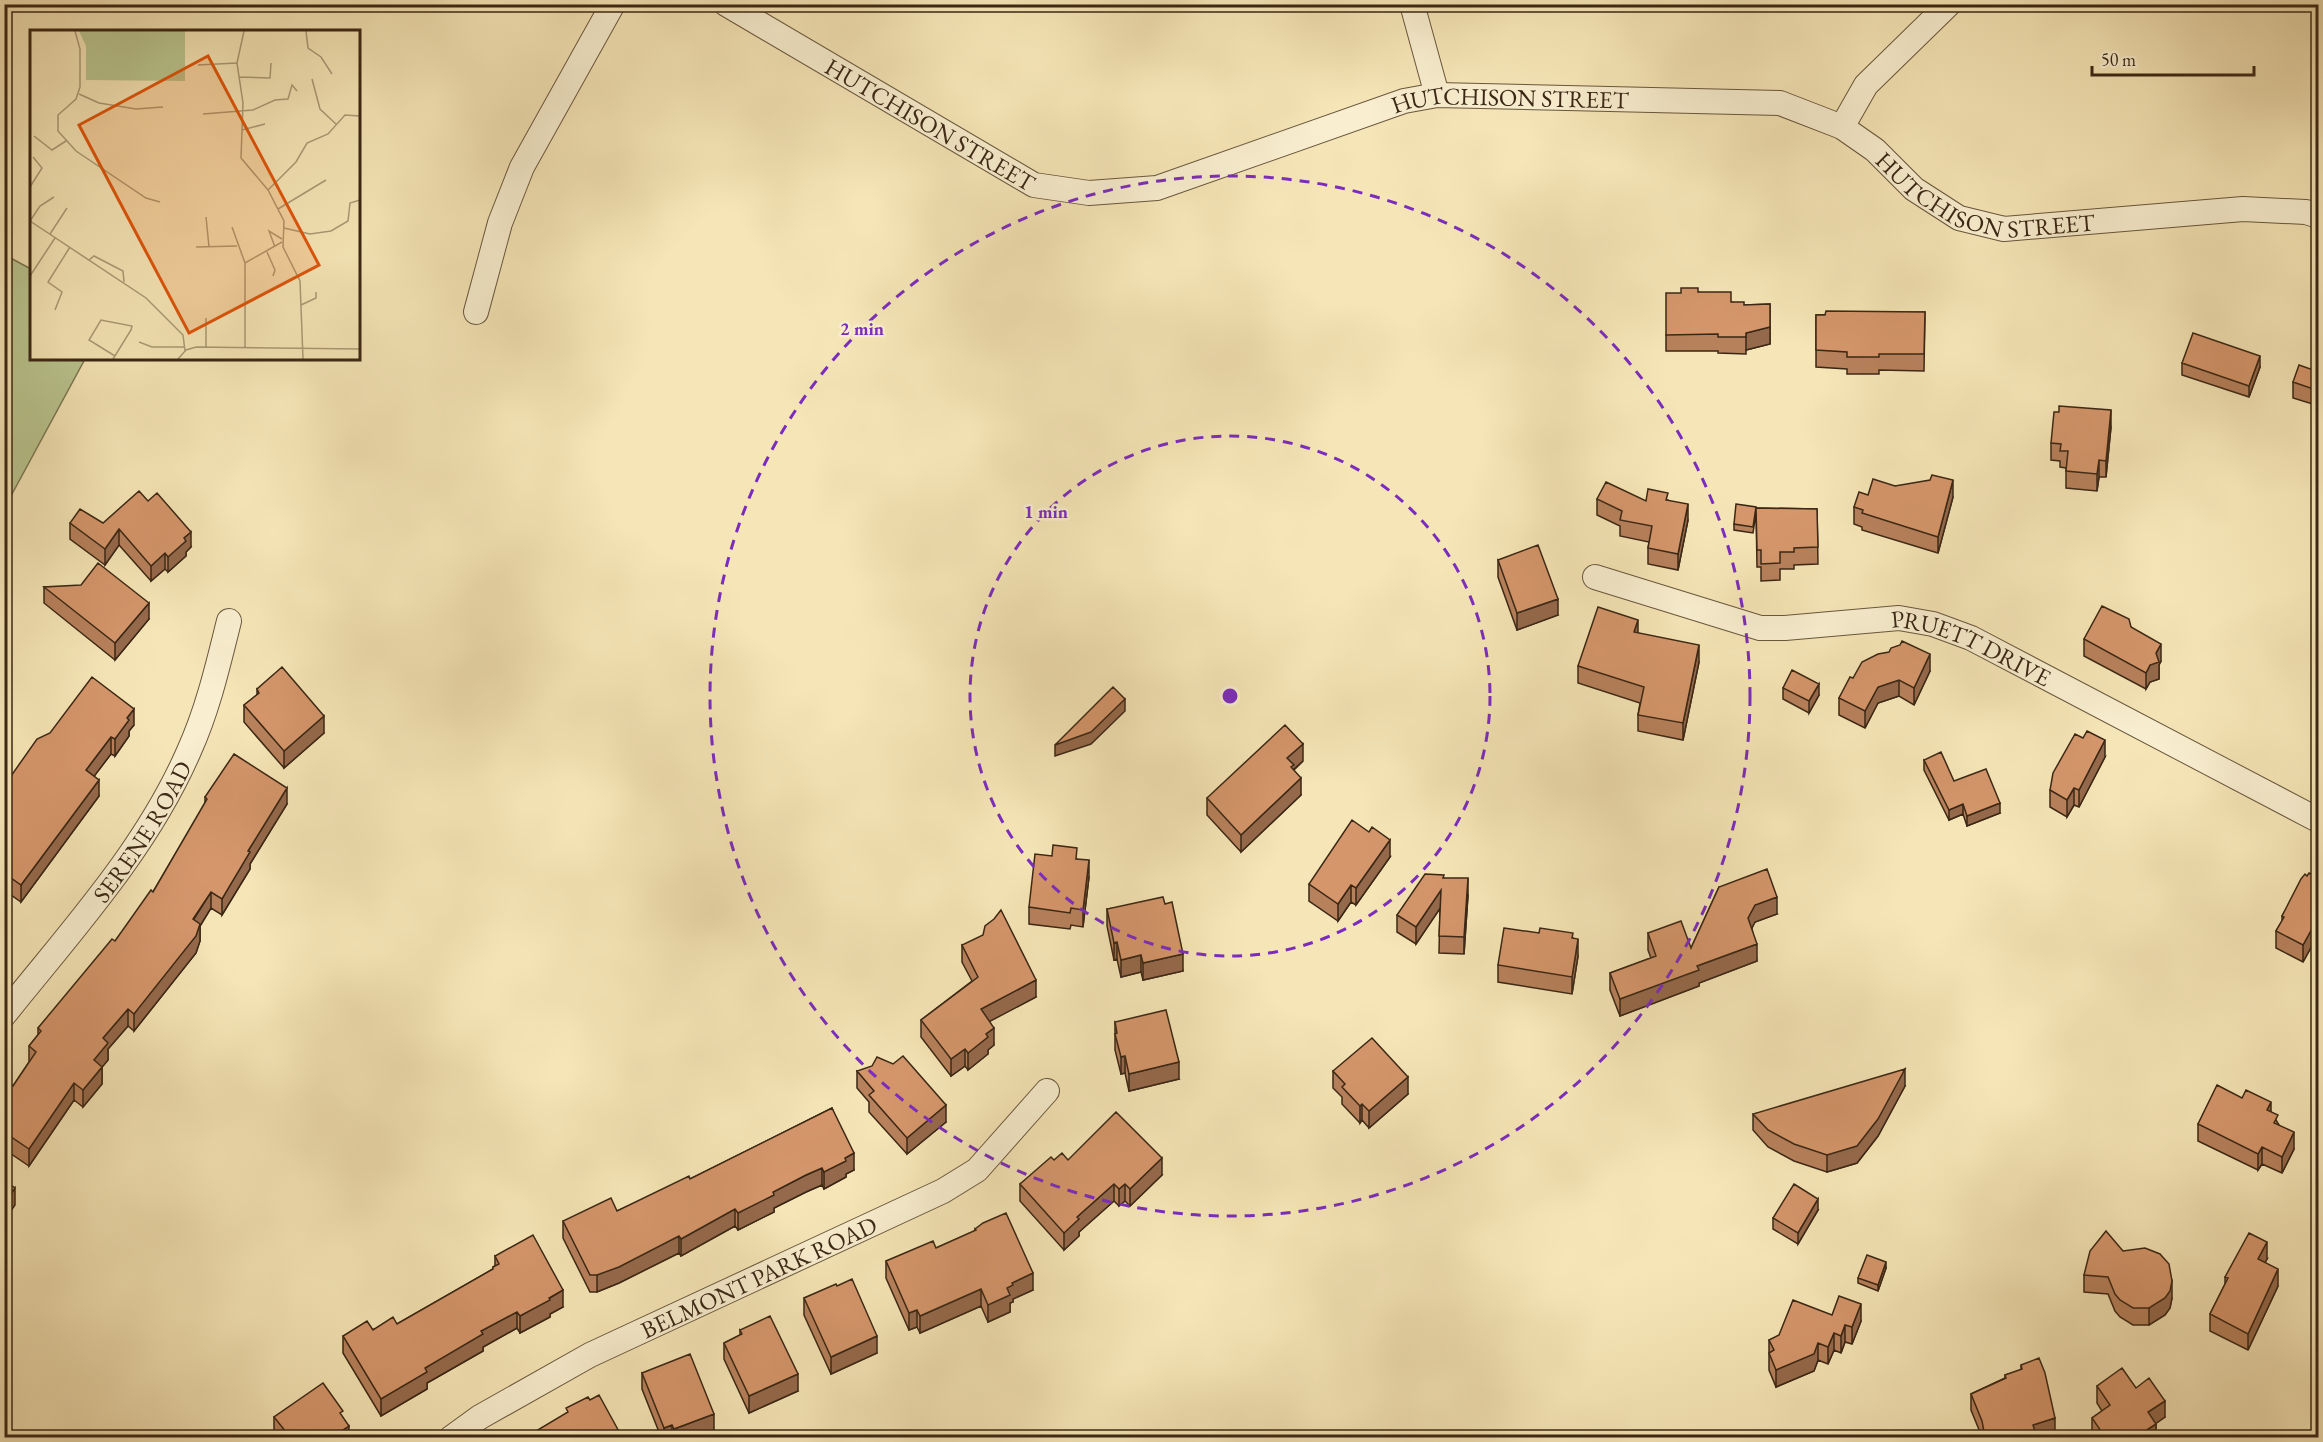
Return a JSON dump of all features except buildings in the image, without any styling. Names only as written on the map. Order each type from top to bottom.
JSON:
[{"type":"street","points":[[476,312],[500,223],[522,166],[613,4]]},
{"type":"street","name":"HUTCHISON STREET","points":[[726,4],[1034,185],[1089,193],[1157,188],[1404,101],[1437,95],[1780,103],[1842,127],[1875,150],[1914,189],[1959,218],[2004,229],[2242,209],[2306,212],[2319,216]]},
{"type":"street","points":[[1412,4],[1437,95]]},
{"type":"street","points":[[1842,127],[1866,85],[1949,4]]},
{"type":"street","name":"PRUETT DRIVE","points":[[1595,577],[1760,628],[1899,618],[1933,624],[1971,638],[2319,820]]},
{"type":"street","name":"SERENE ROAD","points":[[4,1015],[124,866],[158,813],[189,752],[212,690],[229,621]]},
{"type":"street","name":"BELMONT PARK ROAD","points":[[451,1437],[480,1417],[590,1355],[943,1191],[977,1170],[1047,1091]]},
{"type":"green space","points":[[5,255],[30,268],[30,360],[84,360],[5,507]]}]
